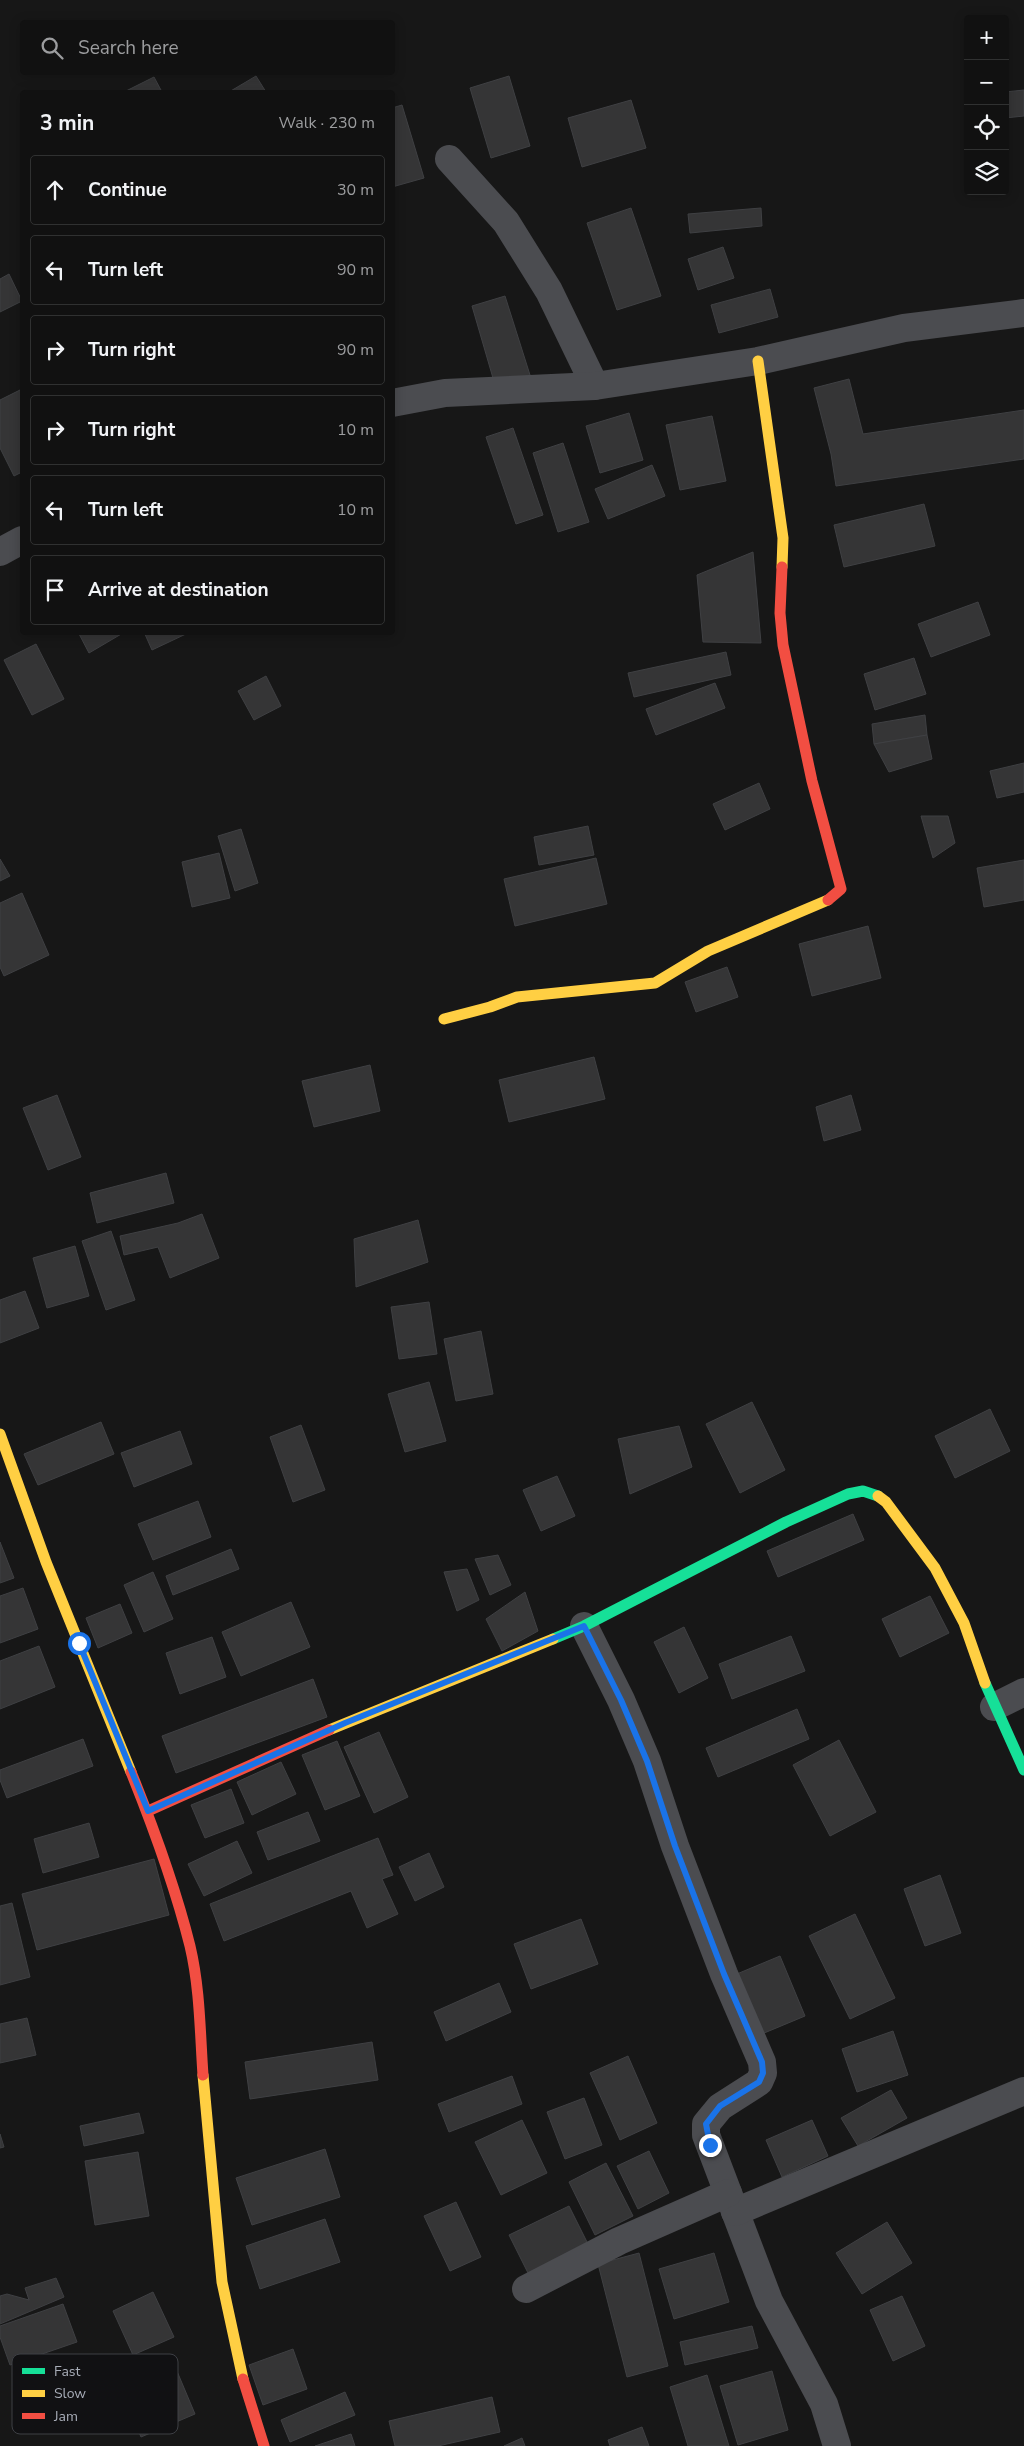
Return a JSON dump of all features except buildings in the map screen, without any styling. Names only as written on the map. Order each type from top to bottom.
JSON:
[{"type":"street","points":[[449,159],[506,222],[549,291],[595,386]]},
{"type":"street","points":[[395,402],[445,393],[595,386],[758,361],[904,328],[1024,313]]},
{"type":"street","points":[[444,1019],[490,1007],[517,997],[564,990],[622,988],[655,983],[673,975],[689,962],[708,951],[833,898],[841,889],[812,781],[783,645],[780,613],[783,538],[758,361]]},
{"type":"street","points":[[0,552],[20,541]]},
{"type":"street","points":[[0,1434],[46,1562],[148,1811],[163,1852],[190,1947],[198,1997],[205,2111],[222,2282],[238,2363],[264,2446]]},
{"type":"street","points":[[148,1811],[345,1723],[584,1626],[786,1522],[848,1494],[862,1491],[876,1495],[886,1502],[935,1568],[964,1623],[968,1640],[994,1707],[1024,1770]]},
{"type":"street","points":[[584,1626],[621,1700],[647,1761],[675,1846],[724,1974],[762,2062],[763,2073],[759,2082],[720,2106],[706,2124],[706,2135],[769,2301],[824,2404],[837,2446]]},
{"type":"street","points":[[994,1707],[1024,1692]]},
{"type":"street","points":[[526,2289],[619,2240],[732,2202],[1024,2092]]},
{"type":"traffic: fast","points":[[553,1639],[584,1626],[786,1522],[848,1494],[863,1491],[878,1496]]},
{"type":"traffic: fast","points":[[985,1683],[1024,1770]]},
{"type":"traffic: slow","points":[[758,361],[783,538],[782,567]]},
{"type":"traffic: slow","points":[[444,1019],[490,1007],[517,997],[655,983],[708,951],[828,900]]},
{"type":"traffic: slow","points":[[0,1434],[46,1562],[131,1772]]},
{"type":"traffic: slow","points":[[878,1496],[886,1502],[935,1568],[964,1623],[985,1683]]},
{"type":"traffic: slow","points":[[329,1730],[553,1639]]},
{"type":"traffic: slow","points":[[203,2075],[222,2282],[243,2379]]},
{"type":"traffic: jam","points":[[782,567],[780,613],[783,645],[812,781],[841,889],[828,900]]},
{"type":"traffic: jam","points":[[148,1811],[329,1730]]},
{"type":"traffic: jam","points":[[131,1772],[164,1858],[190,1946],[198,1994],[203,2075]]},
{"type":"traffic: jam","points":[[243,2379],[264,2446]]},
{"type":"route","points":[[79,1643],[148,1811],[345,1723],[584,1626],[621,1700],[647,1761],[675,1846],[724,1974],[762,2062],[763,2073],[759,2082],[720,2106],[711,2116],[706,2124],[706,2135],[710,2145]]}]
